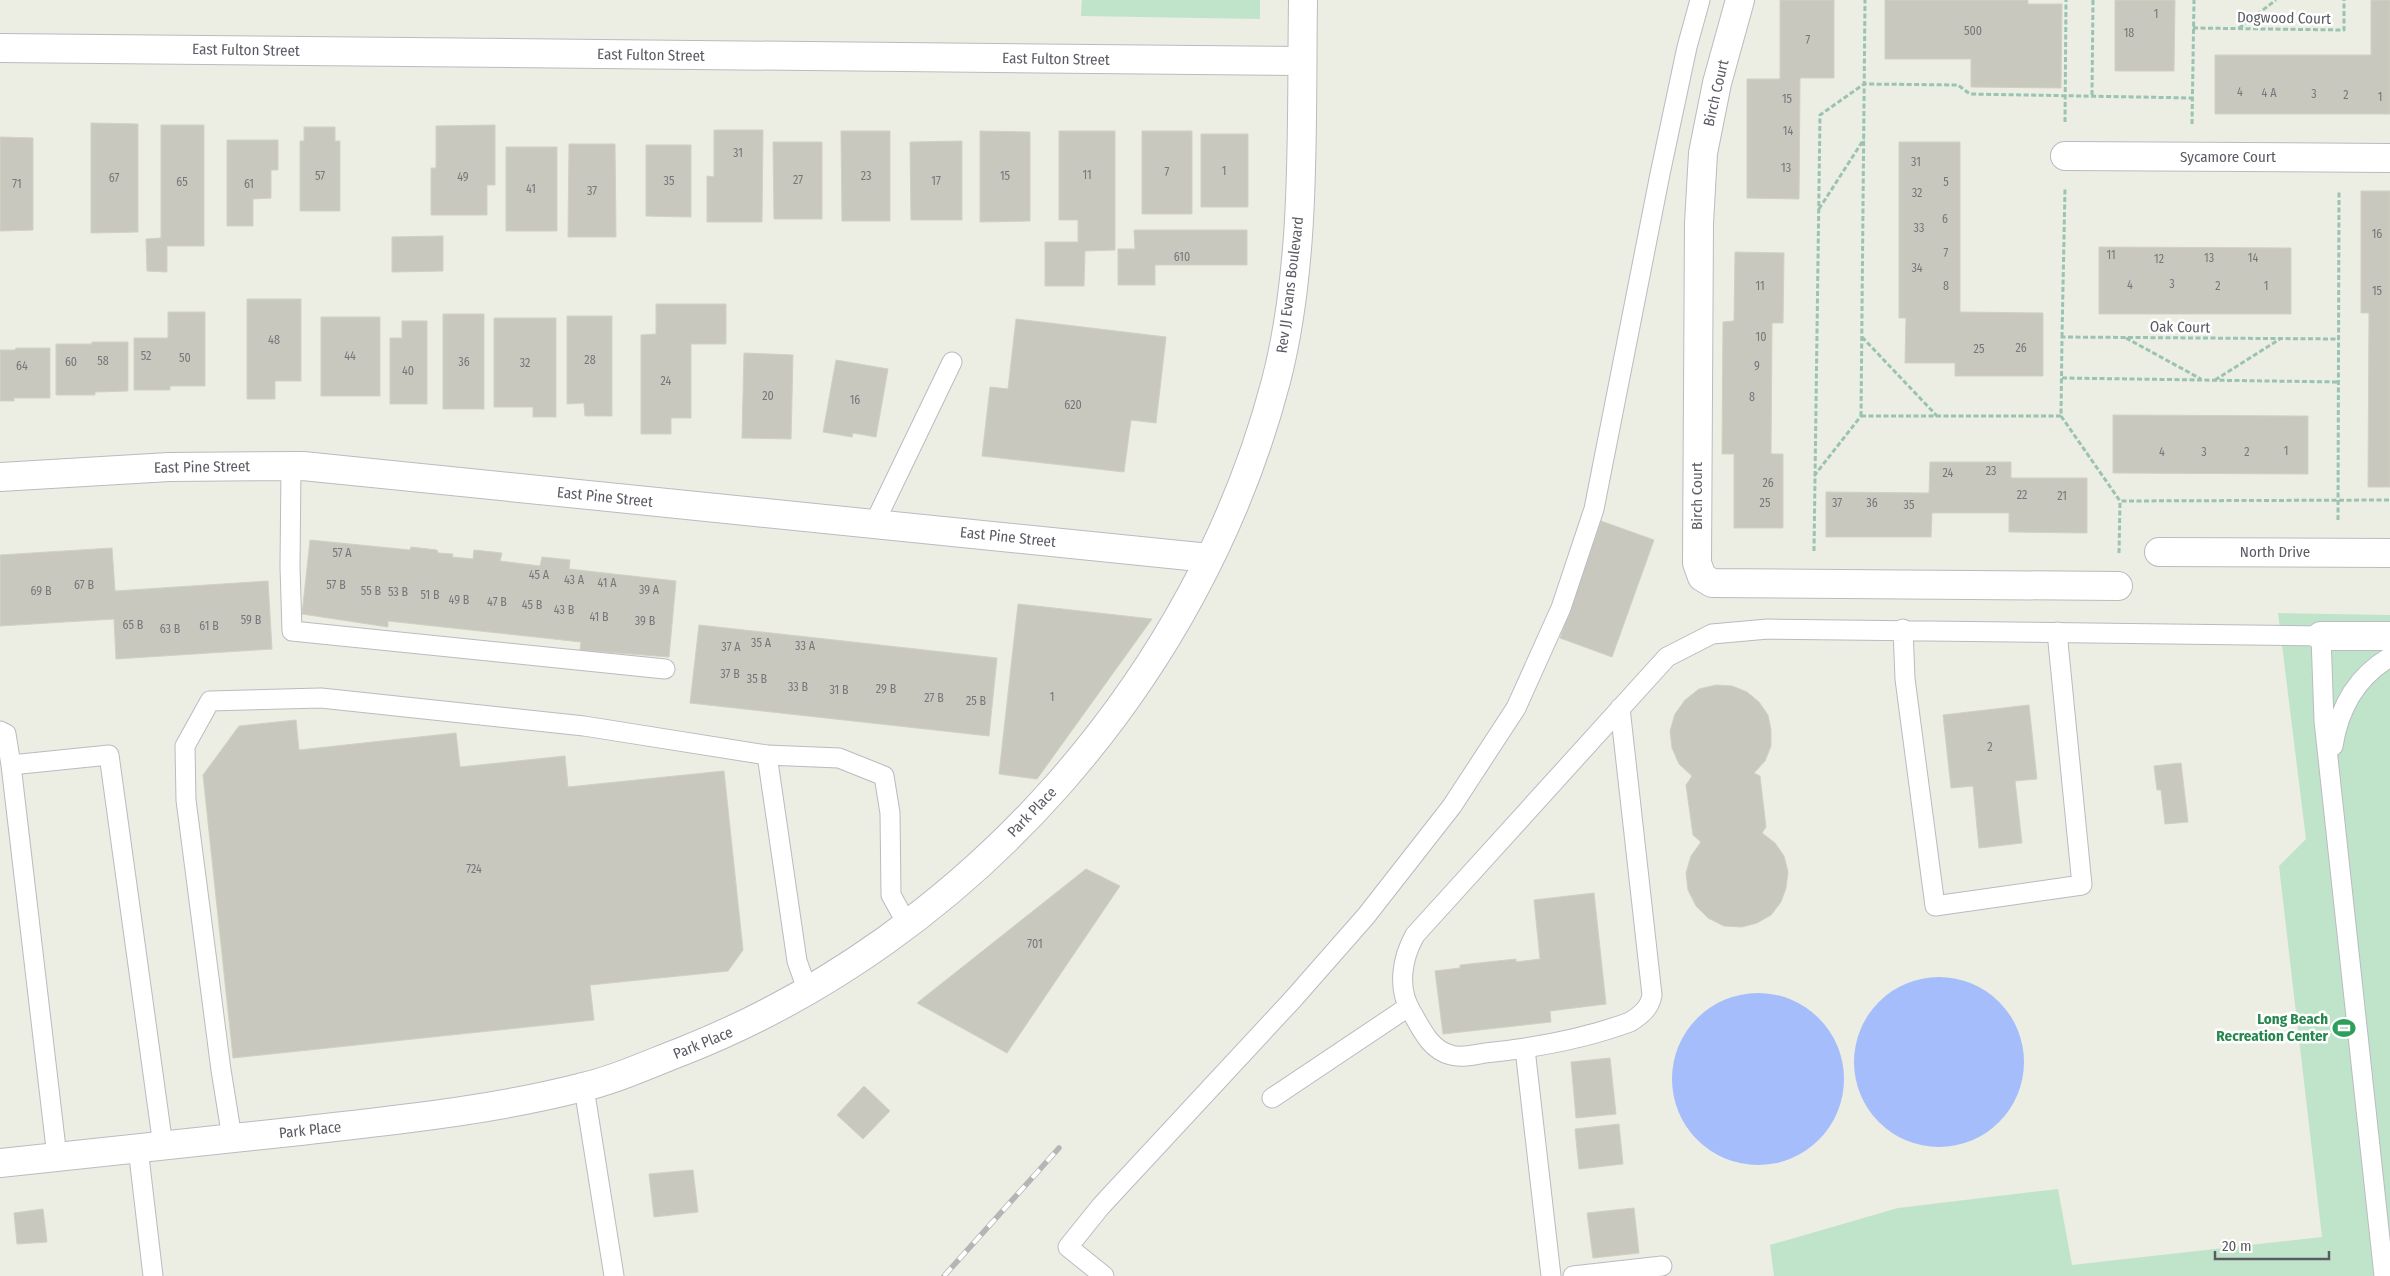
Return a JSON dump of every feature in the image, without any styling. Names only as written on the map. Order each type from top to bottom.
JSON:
[{"type":"street","name":"Rev JJ Evans Boulevard","points":[[1210,558],[1232,508],[1261,428],[1276,381],[1286,334],[1301,183],[1303,0]]},
{"type":"street","name":"Birch Court","points":[[1740,0],[1717,83],[1703,154],[1698,223],[1697,563],[1700,574],[1708,582],[2118,586]]},
{"type":"street","name":"East Fulton Street","points":[[0,48],[1302,61]]},
{"type":"street","name":"Sycamore Court","points":[[2065,156],[2390,158]]},
{"type":"street","name":"East Pine Street","points":[[0,478],[169,467],[291,466],[1210,558]]},
{"type":"street","name":"North Drive","points":[[2159,552],[2390,553]]},
{"type":"street","name":"Park Place","points":[[0,1163],[424,1117],[508,1103],[584,1088],[731,1032],[808,992],[871,952],[948,892],[1026,820],[1076,764],[1148,668],[1210,558]]},
{"type":"street","points":[[2321,636],[2390,636]]},
{"type":"lane","points":[[1104,1276],[1068,1247],[1101,1206],[1294,998],[1366,916],[1452,806],[1516,708],[1561,608],[1594,509],[1664,154],[1687,47],[1700,0]]},
{"type":"lane","points":[[874,524],[952,362]]},
{"type":"lane","points":[[291,466],[290,567],[292,631],[665,669]]},
{"type":"lane","points":[[1620,708],[1652,994],[1651,1002],[1640,1016],[1630,1022],[1525,1049],[1451,1055],[1434,1046],[1408,1007],[1402,980],[1407,951],[1415,935],[1620,708],[1667,657],[1712,634],[1768,629],[1903,629],[2321,636],[2322,693],[2329,767],[2384,1276]]},
{"type":"lane","points":[[1903,629],[1906,679],[1935,906],[2082,885],[2057,632]]},
{"type":"lane","points":[[2329,767],[2336,725],[2350,692],[2374,666],[2390,657]]},
{"type":"lane","points":[[232,1138],[221,1070],[186,800],[184,746],[210,701],[321,698],[584,726],[767,755],[839,758],[884,776],[890,813],[891,895],[907,924]]},
{"type":"lane","points":[[0,732],[6,734],[11,765],[57,1157]]},
{"type":"lane","points":[[11,765],[109,755],[151,1147],[154,1276]]},
{"type":"lane","points":[[767,755],[797,961],[808,992]]},
{"type":"lane","points":[[1272,1098],[1408,1007]]},
{"type":"lane","points":[[1525,1049],[1551,1276]]},
{"type":"lane","points":[[584,1088],[614,1276]]},
{"type":"lane","points":[[1573,1276],[1662,1266]]},
{"type":"path","points":[[1814,476],[1861,416],[1865,0]]},
{"type":"path","points":[[2092,95],[2093,0]]},
{"type":"path","points":[[2192,157],[2194,0]]},
{"type":"path","points":[[2239,28],[2276,0]]},
{"type":"path","name":"Dogwood Court","points":[[2193,28],[2344,30],[2344,0]]},
{"type":"path","points":[[1813,584],[1820,115],[1864,84],[1958,85],[1970,94],[2192,98]]},
{"type":"path","points":[[1818,211],[1864,138]]},
{"type":"path","points":[[2338,552],[2339,158]]},
{"type":"path","points":[[1862,337],[1937,416]]},
{"type":"path","name":"Oak Court","points":[[2061,416],[2062,337],[2339,339]]},
{"type":"path","points":[[2125,337],[2202,380]]},
{"type":"path","points":[[2214,380],[2280,339]]},
{"type":"path","points":[[2062,378],[2338,382]]},
{"type":"path","points":[[1861,416],[2061,416],[2120,501],[2118,586]]},
{"type":"path","points":[[2120,501],[2390,500]]},
{"type":"green space","points":[[1082,0],[1260,0],[1260,19],[1081,16]]},
{"type":"green space","name":"Long Beach Recreation Center","points":[[2278,613],[2390,615],[2390,1276],[1774,1276],[1770,1245],[1898,1208],[2058,1189],[2072,1265],[2322,1237],[2279,866],[2306,839]]},
{"type":"water","points":[[1947,977],[1972,983],[1993,996],[2005,1008],[2021,1037],[2024,1062],[2023,1079],[2018,1095],[2005,1116],[1993,1128],[1964,1144],[1931,1147],[1906,1141],[1885,1128],[1873,1116],[1857,1087],[1854,1054],[1860,1029],[1873,1008],[1885,996],[1914,980]]},
{"type":"water","points":[[1758,993],[1775,995],[1791,1000],[1806,1008],[1824,1025],[1840,1054],[1844,1079],[1842,1096],[1837,1112],[1829,1127],[1812,1145],[1783,1161],[1758,1165],[1741,1163],[1725,1158],[1710,1150],[1692,1133],[1676,1104],[1672,1079],[1674,1062],[1679,1046],[1687,1031],[1704,1013],[1733,997]]},
{"type":"building","points":[[1780,0],[1834,0],[1834,78],[1800,78],[1799,199],[1747,198],[1747,79],[1780,79]]},
{"type":"building","points":[[1885,0],[2028,0],[2028,4],[2062,4],[2061,88],[1971,87],[1971,59],[1885,59]]},
{"type":"building","points":[[2115,0],[2175,0],[2174,71],[2115,71]]},
{"type":"building","points":[[2371,0],[2390,0],[2390,114],[2215,114],[2215,55],[2371,55]]},
{"type":"building","points":[[91,123],[138,124],[138,232],[91,233]]},
{"type":"building","points":[[161,125],[204,125],[204,246],[167,246],[167,272],[147,271],[146,239],[161,238]]},
{"type":"building","points":[[495,125],[495,185],[487,185],[487,215],[431,215],[431,168],[436,168],[436,126]]},
{"type":"building","points":[[304,127],[335,127],[335,141],[340,141],[340,211],[300,211],[300,141],[304,141]]},
{"type":"building","points":[[714,130],[763,130],[762,222],[707,222],[707,176],[714,177]]},
{"type":"building","points":[[841,131],[890,131],[890,221],[842,221]]},
{"type":"building","points":[[980,131],[1030,132],[1030,221],[980,222]]},
{"type":"building","points":[[1059,131],[1115,131],[1115,250],[1085,251],[1084,286],[1045,286],[1045,242],[1078,242],[1078,220],[1059,220]]},
{"type":"building","points":[[1142,131],[1192,131],[1192,214],[1142,214]]},
{"type":"building","points":[[1201,134],[1248,134],[1248,207],[1201,207]]},
{"type":"building","points":[[0,137],[33,138],[33,230],[0,231]]},
{"type":"building","points":[[227,140],[278,140],[278,170],[271,170],[271,198],[253,199],[253,226],[227,226]]},
{"type":"building","points":[[962,141],[962,220],[911,220],[910,142]]},
{"type":"building","points":[[773,142],[822,142],[822,219],[774,219]]},
{"type":"building","points":[[1899,142],[1960,142],[1960,312],[2043,313],[2043,376],[1955,376],[1955,363],[1905,363],[1906,318],[1899,318]]},
{"type":"building","points":[[569,144],[615,144],[616,237],[568,237]]},
{"type":"building","points":[[646,145],[691,145],[691,217],[646,216]]},
{"type":"building","points":[[506,147],[557,147],[557,231],[506,231]]},
{"type":"building","points":[[2361,191],[2390,191],[2390,487],[2368,487],[2369,313],[2361,313]]},
{"type":"building","points":[[1134,230],[1247,230],[1247,265],[1155,265],[1155,285],[1118,285],[1118,249],[1135,249]]},
{"type":"building","points":[[443,236],[443,271],[392,272],[392,237]]},
{"type":"building","points":[[2099,247],[2291,248],[2291,314],[2099,314]]},
{"type":"building","points":[[1735,252],[1784,253],[1783,323],[1772,323],[1771,454],[1783,454],[1783,528],[1734,528],[1734,454],[1722,454],[1723,322],[1734,321]]},
{"type":"building","points":[[247,299],[301,299],[301,381],[275,381],[275,399],[247,399]]},
{"type":"building","points":[[656,304],[726,304],[726,344],[691,344],[691,418],[671,418],[671,434],[641,434],[641,335],[656,334]]},
{"type":"building","points":[[168,312],[205,312],[205,386],[170,386],[170,390],[134,390],[134,338],[168,338]]},
{"type":"building","points":[[443,314],[484,314],[484,409],[443,409]]},
{"type":"building","points":[[567,316],[612,316],[612,416],[585,416],[584,403],[567,404]]},
{"type":"building","points":[[321,317],[380,317],[380,396],[321,396]]},
{"type":"building","points":[[494,318],[556,318],[556,417],[533,417],[533,407],[494,407]]},
{"type":"building","points":[[1016,319],[1166,337],[1156,423],[1131,420],[1124,472],[982,456],[990,387],[1008,389]]},
{"type":"building","points":[[402,321],[427,321],[427,404],[390,404],[390,338],[402,338]]},
{"type":"building","points":[[92,342],[128,342],[128,391],[95,392],[95,395],[56,395],[56,344],[92,344]]},
{"type":"building","points":[[16,348],[50,348],[50,398],[14,398],[14,401],[0,401],[0,350],[15,350]]},
{"type":"building","points":[[744,353],[793,355],[791,439],[742,438]]},
{"type":"building","points":[[836,360],[888,369],[876,437],[853,433],[852,437],[823,432]]},
{"type":"building","points":[[2113,415],[2308,416],[2308,474],[2113,473]]},
{"type":"building","points":[[1930,462],[2011,462],[2011,478],[2087,478],[2087,533],[2009,532],[2009,513],[1932,513],[1931,537],[1826,537],[1826,492],[1929,493]]},
{"type":"building","points":[[1601,521],[1654,540],[1612,657],[1560,638]]},
{"type":"building","points":[[310,540],[410,550],[411,547],[437,550],[438,553],[453,554],[452,557],[473,559],[474,550],[502,553],[500,561],[540,566],[542,557],[570,560],[569,569],[676,581],[669,657],[580,650],[581,642],[388,621],[388,627],[302,614]]},
{"type":"building","points":[[112,548],[115,591],[268,581],[272,649],[116,659],[114,619],[0,626],[0,555]]},
{"type":"building","points":[[1018,604],[1152,619],[1037,779],[999,774]]},
{"type":"building","points":[[699,625],[997,658],[989,736],[690,703]]},
{"type":"building","points":[[1716,685],[1732,686],[1747,692],[1759,702],[1768,715],[1771,730],[1771,746],[1765,761],[1754,773],[1760,776],[1766,827],[1762,833],[1775,843],[1784,856],[1788,872],[1786,888],[1781,902],[1771,915],[1757,923],[1742,927],[1724,926],[1708,918],[1696,906],[1688,890],[1686,873],[1691,856],[1701,842],[1693,835],[1686,785],[1692,776],[1679,764],[1672,748],[1670,731],[1675,714],[1685,700],[1699,689]]},
{"type":"building","points":[[2029,705],[2037,779],[2015,781],[2022,843],[1979,848],[1973,786],[1951,788],[1943,715]]},
{"type":"building","points":[[296,720],[299,750],[456,733],[460,767],[565,756],[568,787],[724,771],[743,950],[728,971],[590,985],[594,1020],[233,1058],[203,775],[239,726]]},
{"type":"building","points":[[2181,763],[2188,822],[2165,824],[2161,790],[2157,790],[2154,766]]},
{"type":"building","points":[[1086,869],[1120,886],[1007,1053],[917,1003]]},
{"type":"building","points":[[1594,893],[1606,1004],[1550,1011],[1551,1022],[1443,1034],[1435,971],[1460,968],[1460,965],[1516,959],[1516,962],[1540,959],[1534,900]]},
{"type":"building","points":[[1610,1058],[1616,1114],[1576,1118],[1571,1062]]},
{"type":"building","points":[[864,1086],[890,1111],[863,1139],[837,1115]]},
{"type":"building","points":[[1619,1124],[1623,1164],[1579,1169],[1575,1129]]},
{"type":"building","points":[[693,1170],[698,1212],[654,1217],[649,1174]]},
{"type":"building","points":[[1634,1208],[1639,1253],[1593,1258],[1587,1213]]},
{"type":"building","points":[[43,1209],[47,1242],[17,1244],[14,1213]]},
{"type":"railway","points":[[944,1276],[1059,1148]]},
{"type":"place","name":"Long Beach Recreation Center","points":[[2344,1028]]}]
